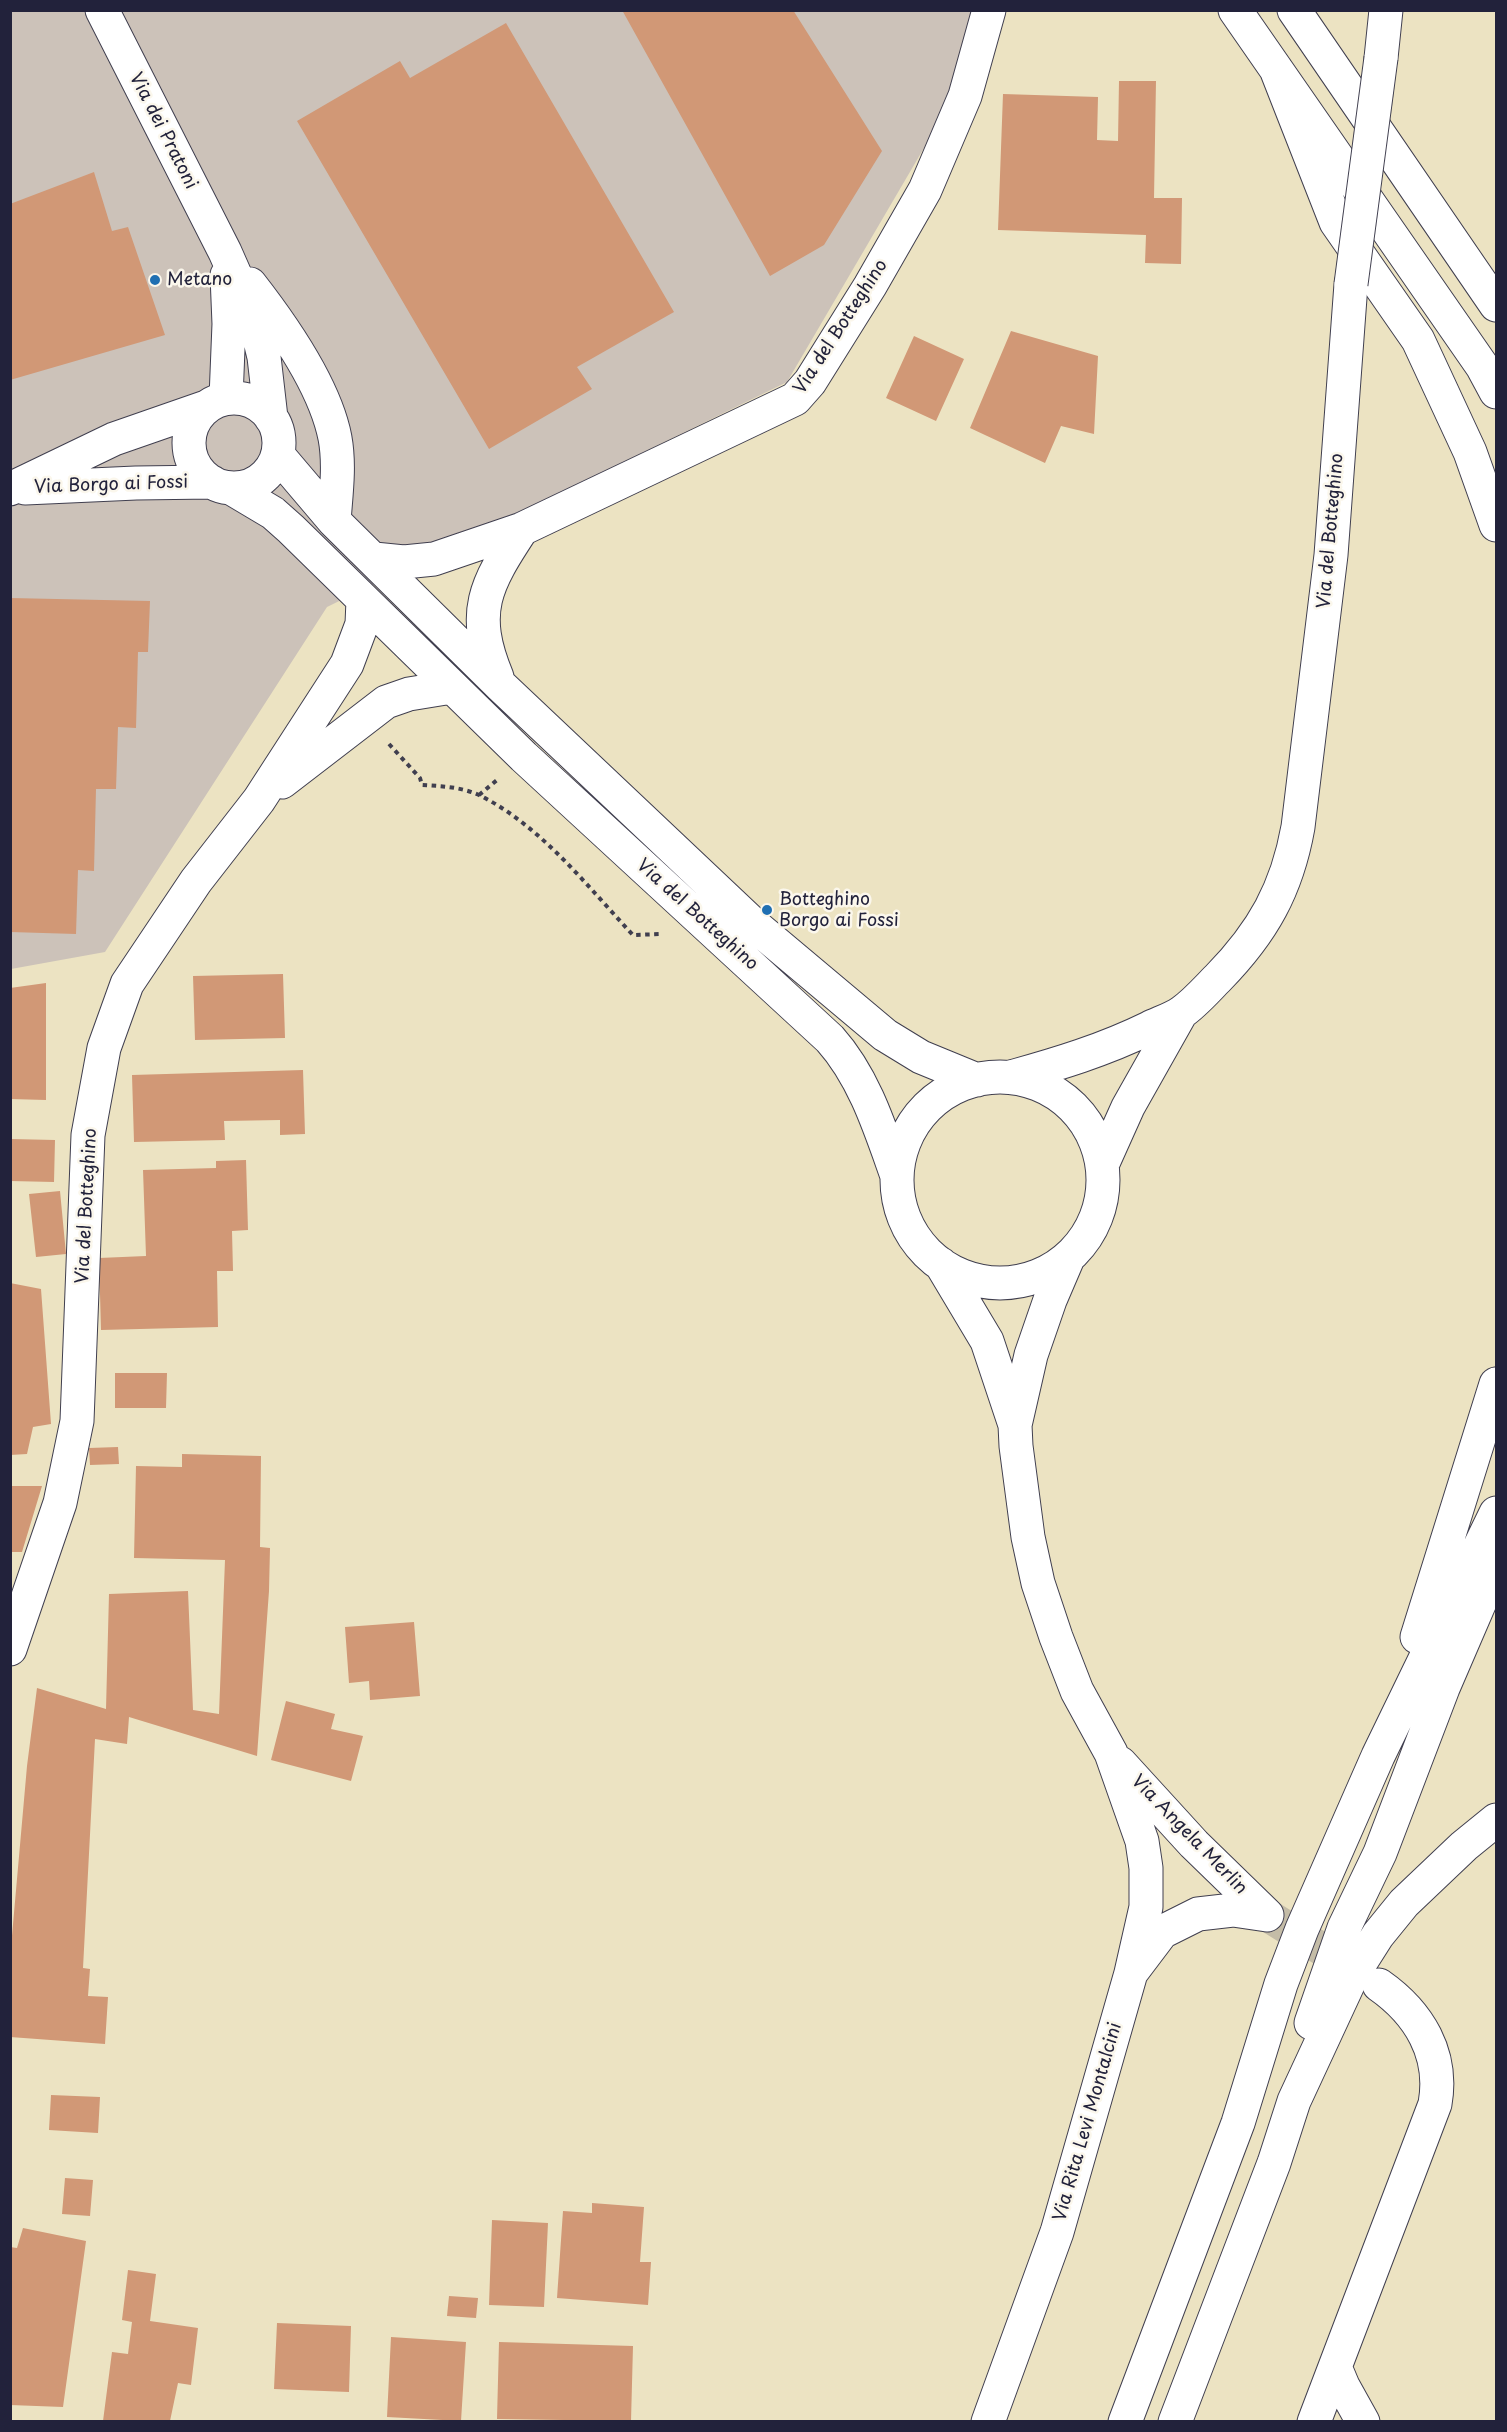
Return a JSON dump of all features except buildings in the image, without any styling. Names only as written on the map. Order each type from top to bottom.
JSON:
[{"type":"main road","name":"Via dei Pratoni","points":[[102,10],[225,252],[255,320],[264,357],[271,418],[278,432],[278,455]]},
{"type":"main road","name":"Via del Botteghino","points":[[374,559],[404,562],[434,559],[522,529],[795,399],[810,382],[870,286],[925,190],[965,96],[989,10]]},
{"type":"main road","points":[[1235,10],[1482,366],[1497,392]]},
{"type":"main road","points":[[1294,10],[1497,305]]},
{"type":"main road","name":"Via del Botteghino","points":[[1102,1165],[1128,1107],[1181,1013],[1223,973],[1261,928],[1280,891],[1293,850],[1331,555],[1350,284],[1386,10]]},
{"type":"main road","points":[[1276,69],[1336,222],[1418,340],[1470,452],[1497,525]]},
{"type":"main road","name":"Via dei Pratoni","points":[[222,485],[199,471],[191,453],[190,443],[195,422],[216,403],[230,324],[225,252]]},
{"type":"main road","name":"Via dei Pratoni","points":[[225,252],[279,320],[325,407],[335,438],[337,455],[334,521]]},
{"type":"main road","points":[[216,403],[250,401],[271,418]]},
{"type":"main road","name":"Via Borgo ai Fossi","points":[[11,489],[114,439],[216,403]]},
{"type":"main road","name":"Via del Botteghino","points":[[278,455],[334,521],[501,686],[746,917],[885,1035],[912,1052],[977,1080]]},
{"type":"main road","points":[[222,485],[250,484],[265,475],[278,455]]},
{"type":"main road","name":"Via Borgo ai Fossi","points":[[11,489],[136,483],[222,485]]},
{"type":"main road","name":"Via del Botteghino","points":[[222,485],[273,513],[524,757],[830,1039],[848,1062],[865,1094],[897,1176],[902,1210],[908,1226],[923,1247],[941,1264],[972,1279],[1006,1283],[1039,1275],[1068,1258],[1090,1231],[1097,1216],[1103,1182],[1102,1165],[1095,1139],[1071,1105],[1044,1086],[1011,1077]]},
{"type":"main road","name":"Via del Botteghino","points":[[501,686],[487,648],[483,612],[497,568],[522,529]]},
{"type":"main road","name":"Via del Botteghino","points":[[10,1649],[60,1503],[77,1421],[88,1136],[104,1048],[127,984],[196,881],[260,800],[347,664],[362,624],[363,600]]},
{"type":"main road","name":"Via del Botteghino","points":[[260,800],[387,702],[409,694],[452,687]]},
{"type":"main road","name":"Via del Botteghino","points":[[897,1176],[902,1150],[913,1125],[940,1096],[952,1089],[977,1080],[1011,1077],[1060,1064],[1118,1043],[1181,1013]]},
{"type":"main road","name":"Via Angela Merlin","points":[[1015,1425],[1031,1355],[1050,1300],[1068,1258]]},
{"type":"main road","name":"Via Angela Merlin","points":[[941,1264],[987,1341],[1015,1425],[1021,1494],[1038,1583],[1077,1691],[1111,1753],[1142,1840],[1146,1868],[1146,1907],[1131,1974]]},
{"type":"main road","points":[[1378,1756],[1497,1384]]},
{"type":"main road","points":[[1125,2421],[1238,2123],[1281,1984],[1302,1929],[1378,1756],[1497,1513]]},
{"type":"main road","points":[[1175,2421],[1274,2163],[1294,2101],[1304,2050],[1317,2003],[1344,1928],[1395,1817],[1443,1688],[1497,1565]]},
{"type":"main road","name":"Via Angela Merlin","points":[[1111,1753],[1194,1844],[1267,1915]]},
{"type":"main road","points":[[1294,2101],[1352,1976],[1378,1935],[1404,1903],[1464,1846],[1497,1820]]},
{"type":"main road","name":"Via Rita Levi Montalcini","points":[[988,2421],[1057,2232],[1131,1974],[1162,1932],[1190,1917],[1215,1910],[1267,1915]]},
{"type":"main road","points":[[1314,2421],[1435,2104],[1437,2091],[1433,2060],[1420,2025],[1408,2009],[1379,1985]]},
{"type":"main road","points":[[1335,2367],[1350,2400],[1363,2421]]},
{"type":"path","points":[[383,736],[420,778],[422,785],[448,786],[479,795],[521,821],[561,859],[633,935],[671,933]]},
{"type":"shaded area","points":[[11,11],[973,11],[945,112],[787,382],[327,607],[105,952],[11,969]]},
{"type":"tunnel","points":[[1267,1915],[1357,1971]]},
{"type":"place","name":"Metano","points":[[155,280]]},
{"type":"place","name":"Botteghino Borgo ai Fossi","points":[[767,910]]}]
